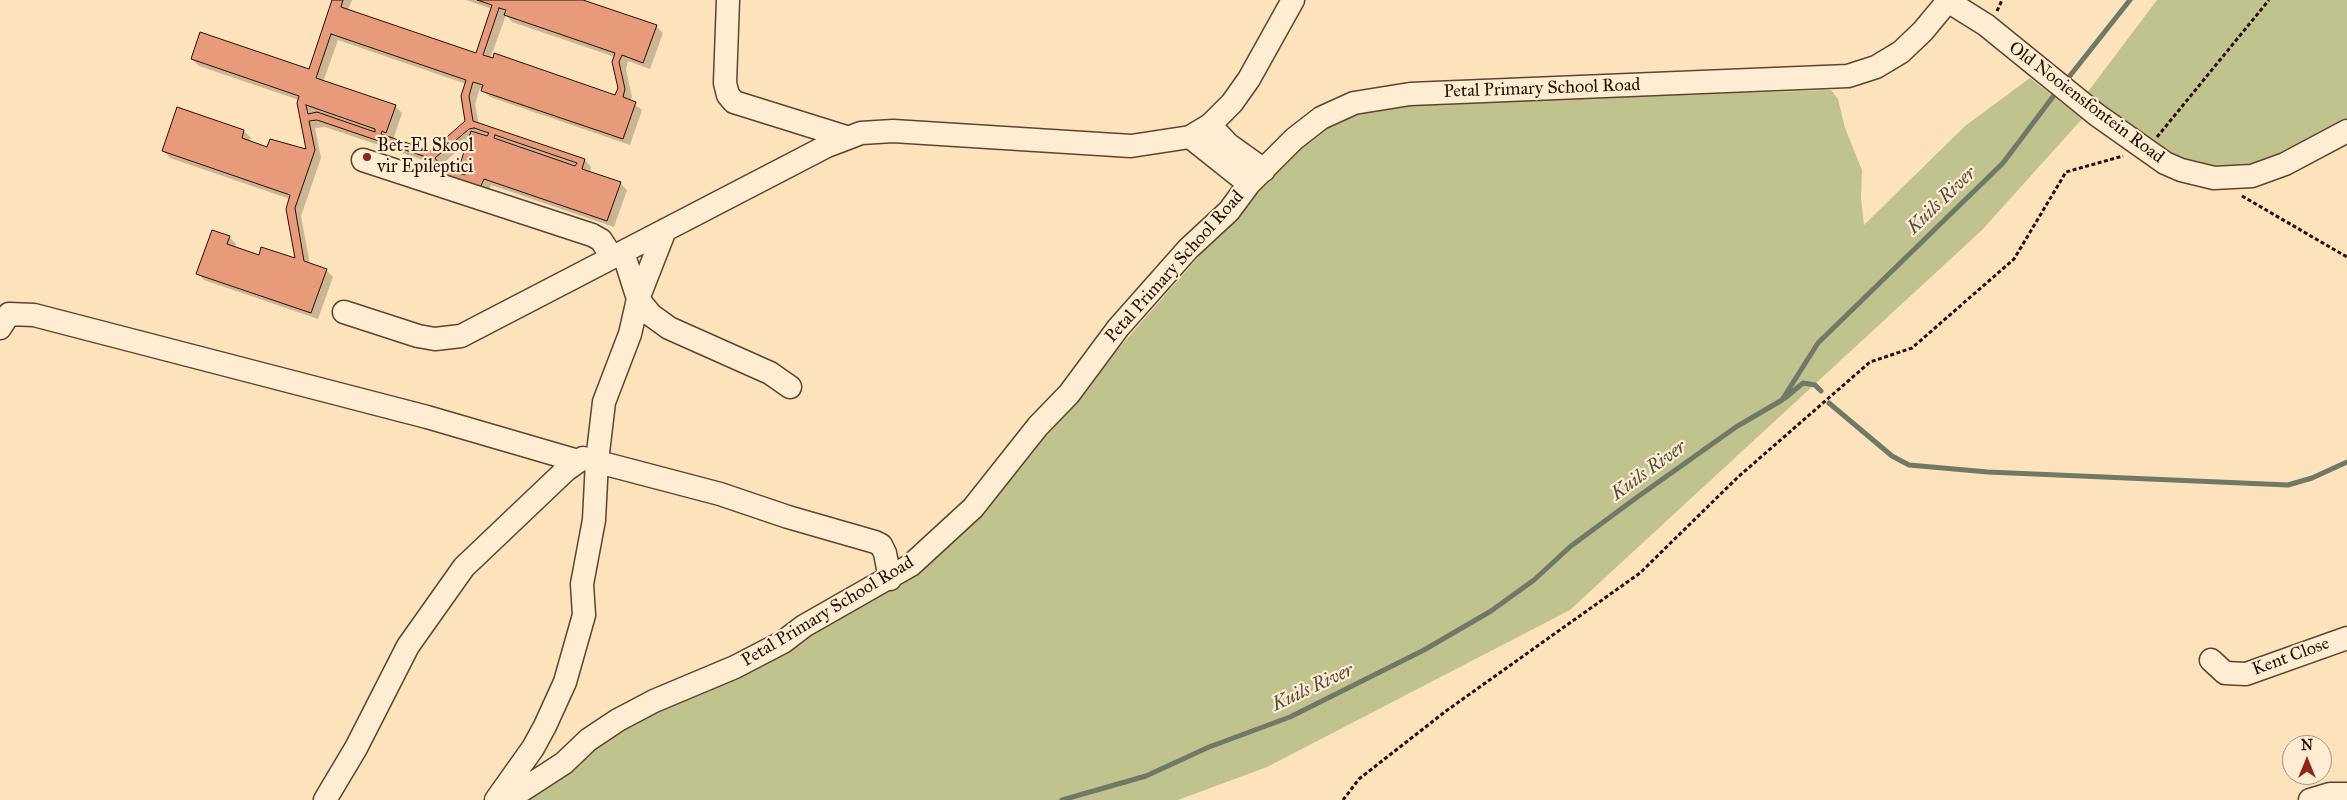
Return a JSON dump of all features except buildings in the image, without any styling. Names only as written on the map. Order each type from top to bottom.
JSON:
[{"type":"street","points":[[728,0],[725,84],[728,95],[734,102],[846,137]]},
{"type":"street","points":[[344,312],[418,336],[435,339],[461,336],[846,137],[862,133],[893,131],[1131,146],[1190,136],[1210,125],[1232,103],[1250,79],[1293,0]]},
{"type":"street","name":"Old Nooiensfontein Road","points":[[1946,1],[1986,25],[2097,115],[2165,163],[2181,170],[2214,178],[2235,178],[2269,171],[2347,132]]},
{"type":"street","name":"Petal Primary School Road","points":[[507,800],[564,763],[588,740],[618,720],[654,701],[735,667],[783,642],[804,626],[911,565],[974,508],[1038,426],[1069,394],[1118,328],[1188,249],[1229,211],[1256,178],[1294,139],[1321,118],[1354,103],[1410,94],[1848,76],[1876,68],[1901,52],[1923,31],[1946,1]]},
{"type":"street","points":[[1210,125],[1256,178]]},
{"type":"street","points":[[1190,136],[1256,178]]},
{"type":"street","points":[[363,160],[592,235],[618,254],[638,299],[651,315],[670,328],[770,373],[790,387]]},
{"type":"street","points":[[496,800],[541,735],[560,694],[569,668],[584,615],[582,584],[594,520],[588,461],[604,402],[630,334],[638,299],[666,230]]},
{"type":"street","points":[[0,328],[9,314],[34,315],[720,494],[788,517],[875,542],[881,545],[885,553],[890,578]]},
{"type":"street","points":[[325,800],[356,748],[408,646],[464,567],[517,514],[588,461]]},
{"type":"street","name":"Kent Close","points":[[2211,660],[2225,673],[2246,674],[2347,638]]},
{"type":"street","points":[[2310,800],[2330,794],[2347,794]]},
{"type":"path","points":[[1343,800],[1359,780],[1446,711],[1640,573],[1738,477],[1870,362],[1912,348],[1920,342],[2014,259],[2066,172],[2146,149],[2270,0]]},
{"type":"path","points":[[2214,178],[2347,257]]},
{"type":"green space","points":[[2157,0],[2347,0],[2347,123],[2278,161],[2241,171],[2183,162],[2127,125],[2087,93]]},
{"type":"green space","points":[[2030,78],[2082,119],[1982,230],[1570,610],[1267,767],[1178,800],[517,800],[597,740],[891,582],[1061,414],[1215,238],[1304,142],[1329,123],[1360,109],[1399,104],[1831,90],[1838,99],[1845,128],[1862,170],[1861,198],[1864,225],[1965,126]]},
{"type":"waterway","name":"Kuils River","points":[[2065,82],[2130,0]]},
{"type":"waterway","name":"Kuils River","points":[[1062,800],[1146,776],[1209,747],[1290,717],[1424,650],[1491,611],[1534,580],[1571,546],[1636,498],[1736,427],[1782,400],[1818,343],[2003,163],[2058,90]]},
{"type":"waterway","points":[[1785,398],[1803,383],[1815,385],[1821,391]]},
{"type":"waterway","points":[[1829,403],[1892,456],[1909,465],[1988,472],[2288,485],[2312,478],[2347,462]]},
{"type":"place","name":"Bet-El Skool vir Epileptici","points":[[367,157]]}]
